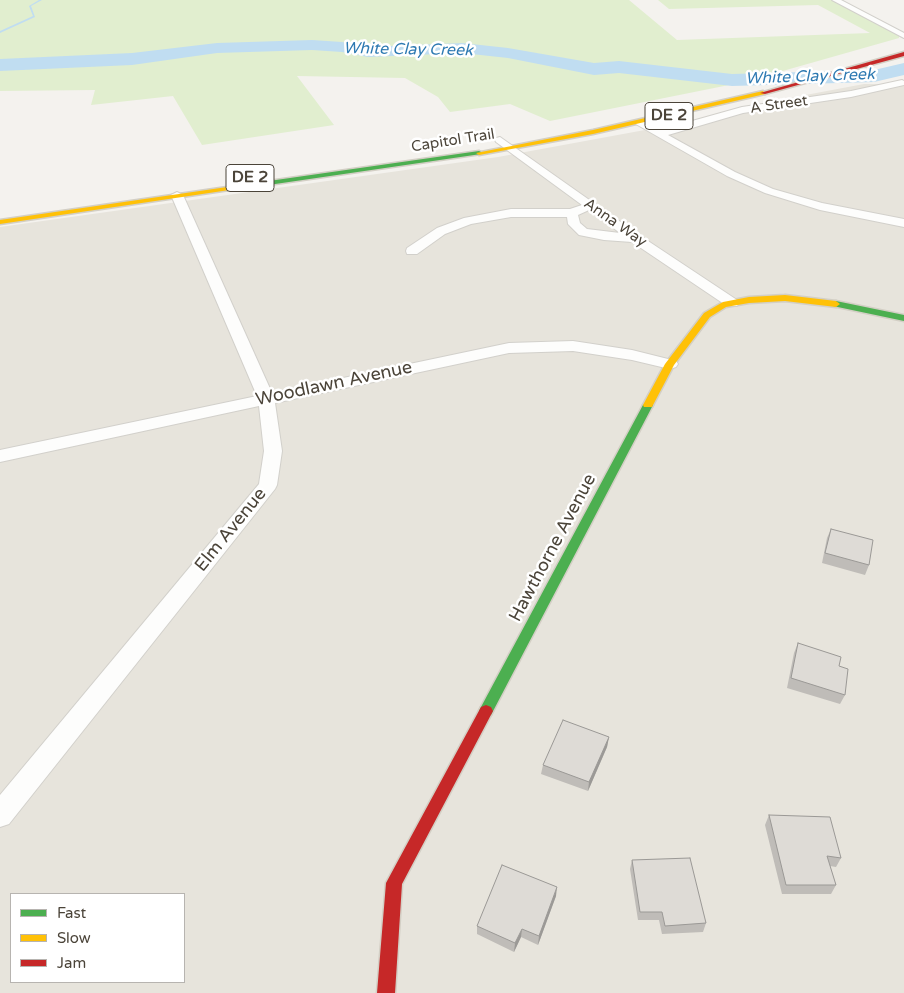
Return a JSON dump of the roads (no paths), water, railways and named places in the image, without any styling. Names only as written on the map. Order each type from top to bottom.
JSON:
[{"type":"main road","name":"Capitol Trail","points":[[0,214],[500,140],[740,97],[904,49]]},
{"type":"main road","name":"Capitol Trail","points":[[0,222],[510,148],[639,123],[904,54]]},
{"type":"main road","name":"Hawthorne Avenue","points":[[386,993],[394,884],[670,364],[707,315],[723,305],[732,303],[785,298],[837,304],[904,318]]},
{"type":"street","points":[[836,0],[904,36]]},
{"type":"street","name":"A Street","points":[[659,134],[742,110],[850,94],[902,83]]},
{"type":"street","points":[[639,123],[731,174],[769,191],[820,206],[904,223]]},
{"type":"street","name":"Anna Way","points":[[500,140],[589,206],[732,303]]},
{"type":"street","name":"Elm Avenue","points":[[0,815],[268,485],[273,451],[266,398],[178,195]]},
{"type":"street","points":[[412,251],[441,231],[482,218],[525,212],[572,213],[589,206]]},
{"type":"street","points":[[572,213],[574,224],[583,232],[604,236],[635,238]]},
{"type":"street","name":"Woodlawn Avenue","points":[[0,456],[266,398],[509,348],[573,346],[632,355],[670,364]]},
{"type":"waterway","points":[[0,32],[34,16],[30,6],[41,0]]},
{"type":"waterway","name":"White Clay Creek","points":[[0,65],[132,59],[217,48],[312,45],[342,47],[368,52],[462,48],[508,53],[594,69],[619,67],[732,80],[874,76],[904,69]]}]
